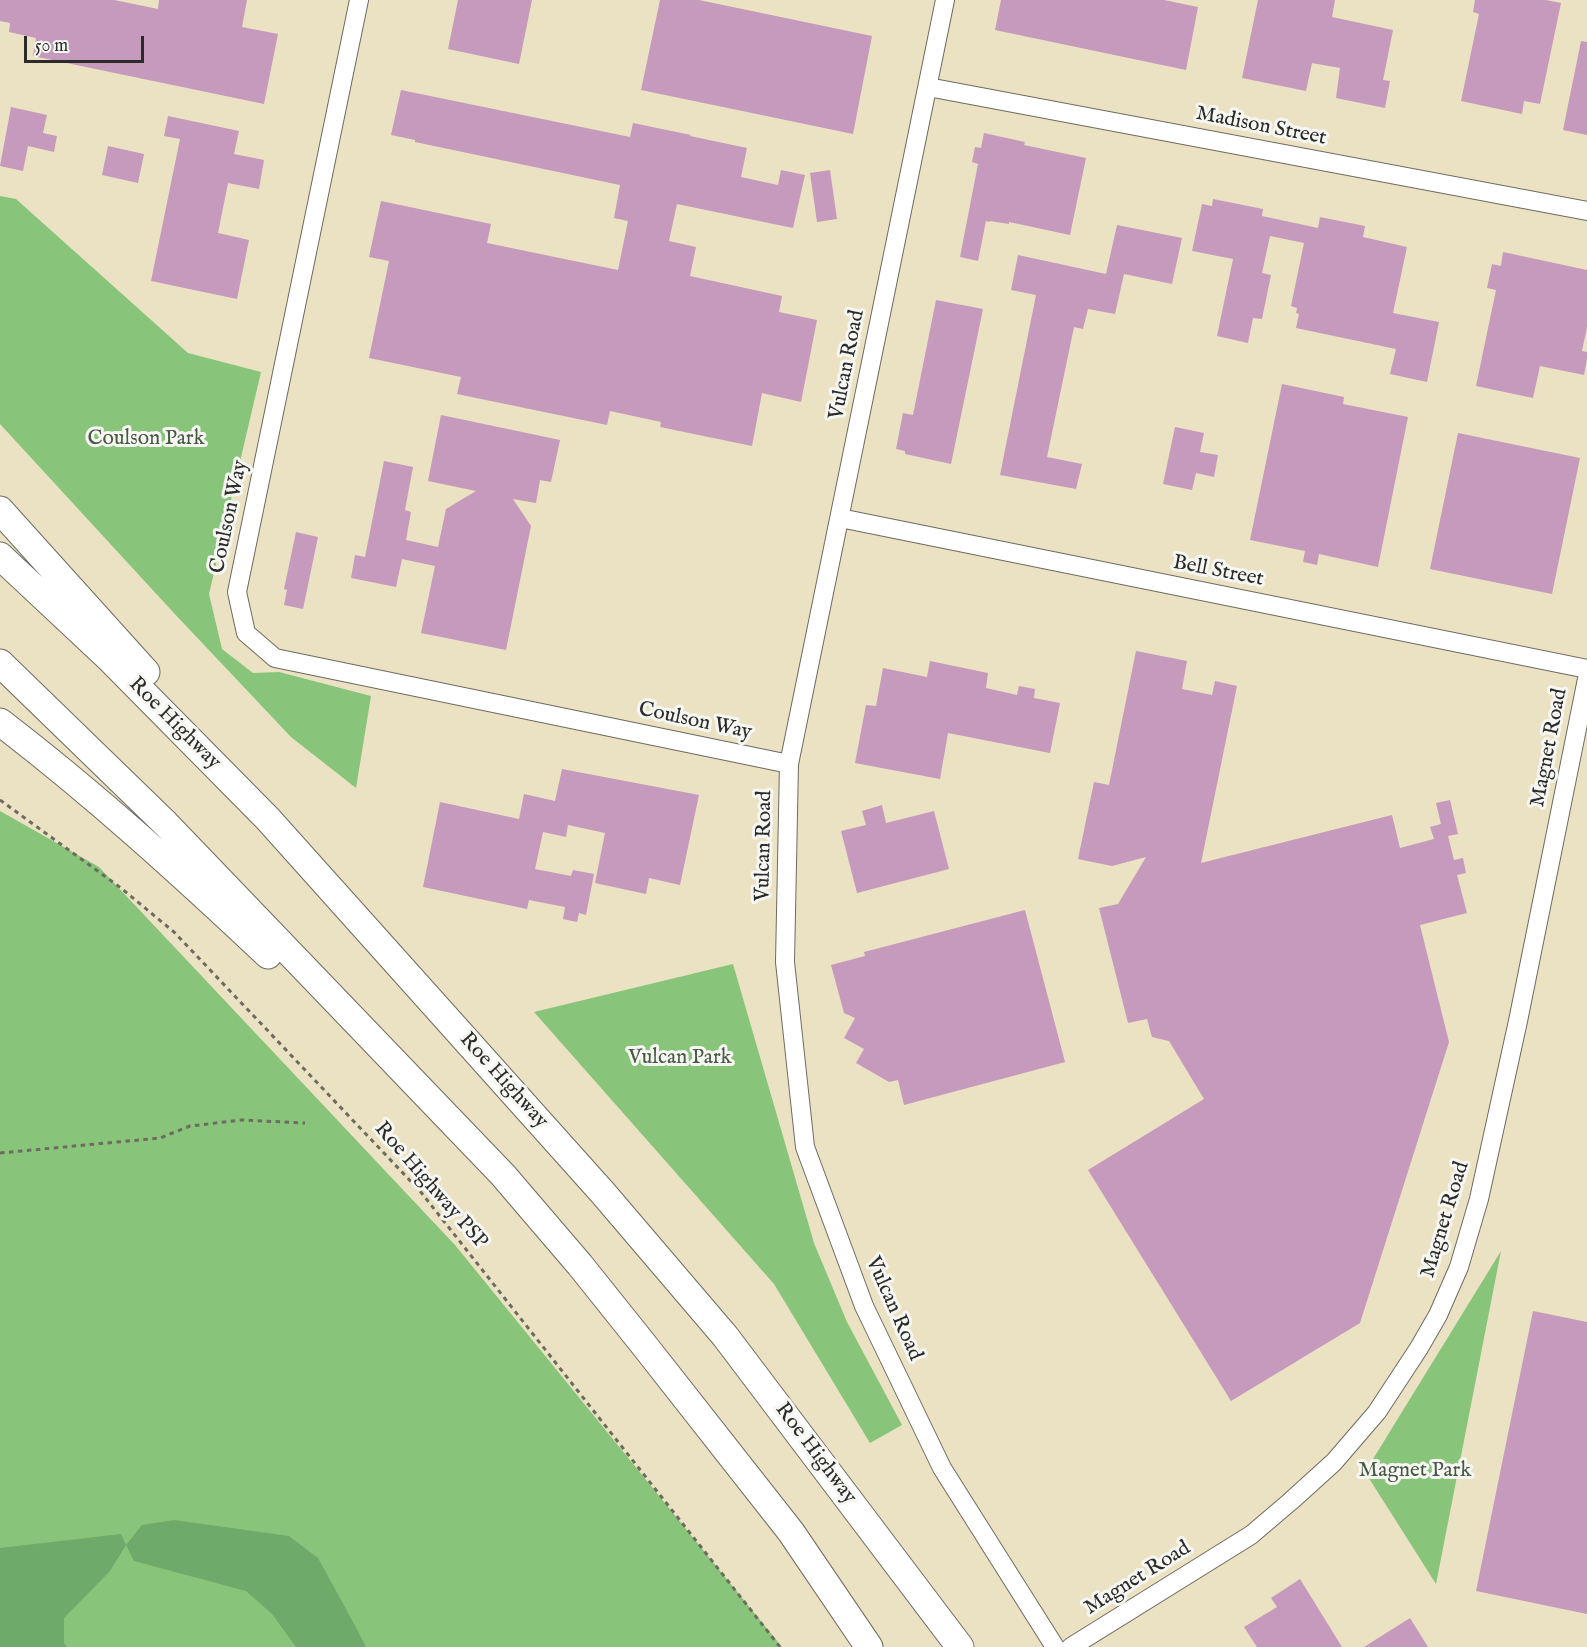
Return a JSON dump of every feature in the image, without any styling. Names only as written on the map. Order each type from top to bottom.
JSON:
[{"type":"highway","points":[[0,510],[160,687],[268,819]]},
{"type":"highway","name":"Roe Highway","points":[[0,556],[102,652],[268,819],[596,1185],[725,1336],[960,1647]]},
{"type":"highway","points":[[0,663],[166,824],[503,1175],[609,1300],[791,1532],[869,1647]]},
{"type":"highway","points":[[0,722],[52,762],[206,896],[503,1175]]},
{"type":"street","name":"Coulson Way","points":[[359,0],[237,592],[246,633],[275,658],[789,764]]},
{"type":"street","name":"Vulcan Road","points":[[945,0],[789,764],[785,962],[805,1147],[864,1306],[942,1468],[1055,1647]]},
{"type":"street","name":"Madison Street","points":[[928,87],[1587,211]]},
{"type":"street","name":"Bell Street","points":[[840,518],[1587,669]]},
{"type":"street","name":"Magnet Road","points":[[1071,1647],[1251,1535],[1334,1462],[1377,1412],[1419,1348],[1437,1315],[1459,1267],[1479,1199],[1518,1021],[1587,679]]},
{"type":"path","name":"Roe Highway PSP","points":[[0,800],[121,888],[174,933],[420,1191],[521,1322],[615,1437],[780,1647]]},
{"type":"path","points":[[0,1153],[160,1138],[190,1125],[243,1120],[306,1123]]},
{"type":"green space","name":"Coulson Park","points":[[0,196],[16,199],[188,353],[261,372],[209,594],[222,649],[253,673],[279,672],[371,696],[356,788],[291,737],[0,424]]},
{"type":"green space","points":[[0,811],[99,867],[455,1245],[782,1647],[0,1647]]},
{"type":"green space","name":"Vulcan Park","points":[[733,964],[814,1243],[847,1322],[902,1425],[870,1443],[774,1284],[534,1012]]},
{"type":"green space","name":"Magnet Park","points":[[1501,1251],[1436,1584],[1365,1472]]},
{"type":"green space","points":[[174,1520],[289,1536],[318,1558],[366,1647],[296,1647],[272,1614],[246,1591],[134,1561],[126,1545],[142,1525]]},
{"type":"green space","points":[[121,1534],[126,1545],[110,1571],[64,1618],[64,1643],[67,1647],[0,1647],[0,1548]]},
{"type":"building","points":[[0,0],[114,0],[158,9],[159,0],[247,0],[242,27],[278,34],[264,104],[33,56],[36,38],[9,32],[10,23],[0,21]]},
{"type":"building","points":[[458,0],[532,0],[519,64],[448,49]]},
{"type":"building","points":[[660,0],[699,0],[872,36],[853,134],[641,90]]},
{"type":"building","points":[[1001,0],[1164,0],[1198,7],[1186,70],[995,30]]},
{"type":"building","points":[[1258,0],[1335,0],[1332,17],[1393,30],[1383,80],[1390,81],[1385,108],[1336,98],[1340,68],[1312,63],[1306,91],[1242,78]]},
{"type":"building","points":[[1475,0],[1546,0],[1561,3],[1540,104],[1524,101],[1522,114],[1461,101],[1479,14],[1473,12]]},
{"type":"building","points":[[1581,41],[1587,42],[1587,135],[1563,130]]},
{"type":"building","points":[[401,90],[630,137],[633,123],[691,135],[747,148],[741,177],[778,185],[781,170],[805,175],[793,228],[677,204],[669,241],[696,247],[690,276],[782,296],[779,312],[817,320],[801,402],[762,393],[752,446],[660,427],[661,422],[610,411],[607,425],[457,394],[461,377],[369,358],[389,261],[369,257],[381,201],[491,224],[487,243],[618,270],[628,221],[614,218],[620,185],[391,135]]},
{"type":"building","points":[[11,107],[47,115],[43,133],[57,136],[54,152],[28,146],[23,171],[0,166]]},
{"type":"building","points":[[168,116],[239,131],[234,154],[264,160],[259,189],[228,183],[218,233],[249,240],[237,299],[151,281],[180,139],[164,136]]},
{"type":"building","points":[[984,133],[1025,142],[1024,145],[1086,158],[1070,235],[1009,222],[1009,224],[986,221],[978,261],[960,257],[978,164],[972,162],[975,147],[981,148]]},
{"type":"building","points":[[108,146],[144,154],[138,183],[102,175]]},
{"type":"building","points":[[830,170],[837,219],[817,222],[810,173]]},
{"type":"building","points":[[1213,199],[1263,209],[1262,216],[1318,228],[1320,217],[1365,226],[1363,237],[1407,247],[1393,313],[1439,322],[1427,382],[1390,374],[1396,349],[1296,328],[1299,314],[1296,313],[1297,308],[1291,306],[1304,243],[1270,236],[1262,273],[1271,275],[1262,319],[1253,318],[1248,343],[1217,336],[1233,259],[1192,251],[1202,204],[1212,206]]},
{"type":"building","points":[[1117,225],[1182,238],[1172,284],[1124,274],[1115,314],[1088,309],[1083,329],[1074,327],[1047,457],[1082,464],[1076,489],[1000,475],[1036,295],[1011,290],[1018,255],[1106,274]]},
{"type":"building","points":[[1503,252],[1587,270],[1587,327],[1582,351],[1587,352],[1584,375],[1540,366],[1533,398],[1476,386],[1496,290],[1487,288],[1492,264],[1501,266]]},
{"type":"building","points":[[936,300],[983,309],[951,464],[905,454],[905,451],[896,449],[903,413],[913,415]]},
{"type":"building","points":[[1282,384],[1344,397],[1343,404],[1408,417],[1378,567],[1319,554],[1317,565],[1303,562],[1305,551],[1250,540]]},
{"type":"building","points":[[441,415],[560,440],[551,482],[540,480],[536,503],[513,499],[531,526],[506,650],[421,633],[435,566],[402,559],[396,587],[351,578],[355,555],[365,557],[384,461],[413,467],[405,510],[411,512],[406,540],[438,547],[446,509],[476,491],[428,481]]},
{"type":"building","points":[[1175,427],[1204,433],[1200,452],[1218,455],[1214,477],[1196,473],[1192,490],[1163,484]]},
{"type":"building","points":[[1458,433],[1580,458],[1552,594],[1430,569]]},
{"type":"building","points":[[296,532],[318,537],[303,609],[284,605],[287,590],[284,589]]},
{"type":"building","points":[[1136,651],[1187,661],[1182,689],[1212,695],[1215,681],[1237,686],[1201,863],[1392,815],[1400,848],[1434,839],[1430,827],[1441,824],[1436,803],[1450,800],[1458,834],[1448,836],[1454,860],[1463,858],[1466,873],[1457,875],[1467,913],[1420,925],[1449,1042],[1360,1323],[1231,1401],[1088,1170],[1204,1099],[1169,1041],[1152,1037],[1147,1019],[1128,1023],[1099,908],[1118,904],[1146,857],[1112,866],[1078,859],[1094,782],[1109,785]]},
{"type":"building","points":[[930,661],[988,673],[986,688],[1017,695],[1019,686],[1035,689],[1034,698],[1060,703],[1050,753],[948,733],[940,779],[855,763],[866,705],[876,706],[883,668],[927,677]]},
{"type":"building","points":[[562,769],[699,795],[680,885],[649,878],[646,894],[595,883],[605,833],[568,825],[566,837],[543,832],[535,869],[571,876],[573,870],[594,874],[586,915],[579,913],[577,922],[563,919],[565,907],[529,900],[527,909],[423,887],[440,802],[519,819],[524,794],[555,801]]},
{"type":"building","points":[[882,805],[886,823],[934,811],[949,869],[857,893],[841,831],[866,825],[862,811]]},
{"type":"building","points":[[1025,910],[1065,1062],[904,1105],[898,1080],[889,1082],[856,1063],[864,1049],[844,1038],[855,1018],[844,1013],[831,965],[865,956],[864,952]]},
{"type":"building","points":[[1533,1311],[1587,1322],[1587,1614],[1476,1591]]},
{"type":"building","points":[[1300,1579],[1342,1647],[1257,1647],[1244,1627],[1277,1607],[1271,1598]]},
{"type":"building","points":[[1410,1618],[1428,1647],[1364,1647]]}]
